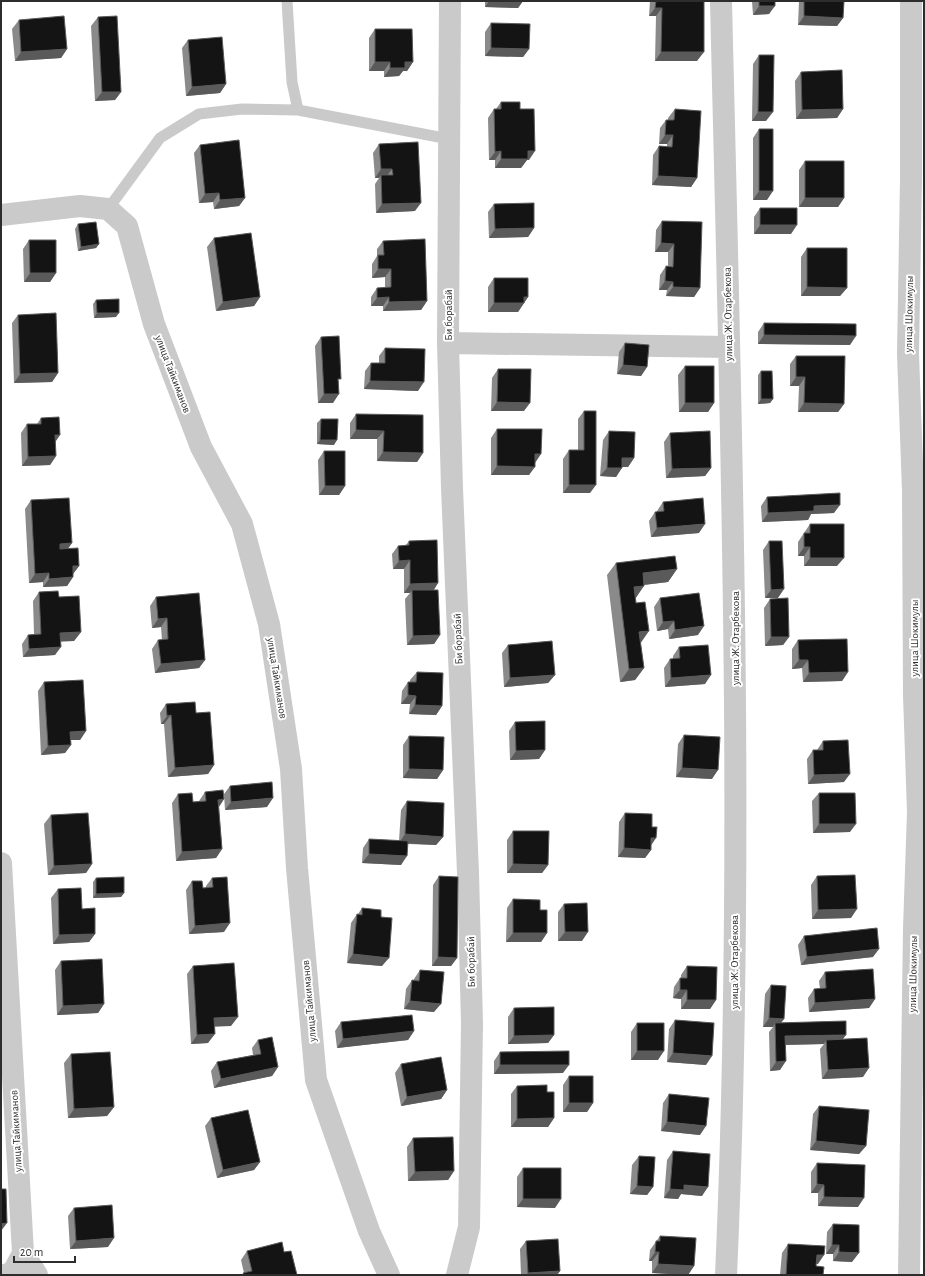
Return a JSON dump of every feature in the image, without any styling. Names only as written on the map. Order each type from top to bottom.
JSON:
[{"type":"street","name":"Би борабай","points":[[450,1],[448,343],[452,488],[468,873],[472,1023],[469,1227],[457,1275]]},
{"type":"street","name":"улица Ж. Отарбекова","points":[[721,1],[735,569],[734,1064],[726,1275]]},
{"type":"street","name":"улица Шокимулы","points":[[909,1275],[914,929],[918,812],[914,695],[913,491],[908,354],[911,179],[911,1]]},
{"type":"street","points":[[1,215],[80,206],[108,209]]},
{"type":"street","name":"улица Тайкиманов","points":[[108,209],[127,226],[154,324],[201,447],[242,524],[269,624],[291,769],[298,876],[316,1080],[369,1232],[389,1275]]},
{"type":"street","points":[[448,343],[729,347]]},
{"type":"street","name":"улица Тайкиманов","points":[[1,863],[23,1253]]},
{"type":"street","points":[[5,1275],[13,1272],[23,1253],[38,1275]]},
{"type":"lane","points":[[287,1],[292,82],[298,110]]},
{"type":"lane","points":[[108,209],[160,138],[199,114],[242,109],[298,110],[449,139]]},
{"type":"building","points":[[656,1],[704,1],[704,52],[661,52],[662,8],[655,8]]},
{"type":"building","points":[[759,1],[775,1],[775,6],[759,6]]},
{"type":"building","points":[[804,1],[844,1],[843,18],[804,16]]},
{"type":"building","points":[[64,16],[67,49],[21,52],[19,20]]},
{"type":"building","points":[[117,16],[121,92],[102,92],[98,17]]},
{"type":"building","points":[[491,23],[530,24],[529,49],[491,48]]},
{"type":"building","points":[[375,29],[412,29],[413,62],[405,62],[405,68],[390,68],[390,62],[375,62]]},
{"type":"building","points":[[222,37],[226,84],[192,87],[188,40]]},
{"type":"building","points":[[759,55],[774,55],[773,112],[758,112]]},
{"type":"building","points":[[842,70],[843,109],[802,110],[801,72]]},
{"type":"building","points":[[501,102],[520,102],[520,109],[534,109],[535,151],[528,151],[528,159],[501,159],[501,151],[495,152],[494,109],[501,109]]},
{"type":"building","points":[[675,109],[701,111],[697,178],[658,176],[659,146],[672,147],[673,135],[665,135],[666,120],[674,120]]},
{"type":"building","points":[[759,129],[773,129],[773,191],[759,191]]},
{"type":"building","points":[[239,140],[245,198],[220,200],[219,193],[205,194],[200,145]]},
{"type":"building","points":[[418,142],[421,203],[382,204],[381,175],[393,175],[392,169],[381,169],[379,144]]},
{"type":"building","points":[[805,161],[844,161],[844,198],[805,198]]},
{"type":"building","points":[[534,203],[534,228],[495,229],[494,204]]},
{"type":"building","points":[[760,208],[797,208],[797,225],[760,225]]},
{"type":"building","points":[[662,221],[702,222],[700,288],[673,287],[673,282],[665,281],[666,266],[673,267],[674,244],[661,243]]},
{"type":"building","points":[[96,222],[99,244],[81,247],[78,224]]},
{"type":"building","points":[[251,233],[260,297],[223,302],[214,238]]},
{"type":"building","points":[[425,239],[427,301],[389,302],[389,297],[377,298],[377,288],[391,287],[391,269],[378,269],[378,255],[384,255],[383,241]]},
{"type":"building","points":[[29,240],[56,240],[56,273],[30,273]]},
{"type":"building","points":[[807,248],[847,248],[847,288],[807,287]]},
{"type":"building","points":[[494,278],[528,278],[528,297],[524,297],[524,303],[494,303]]},
{"type":"building","points":[[119,299],[119,313],[97,313],[96,300]]},
{"type":"building","points":[[56,313],[58,373],[20,374],[18,315]]},
{"type":"building","points":[[764,323],[856,324],[856,336],[764,335]]},
{"type":"building","points":[[339,336],[341,379],[338,379],[339,394],[324,394],[321,337]]},
{"type":"building","points":[[625,343],[649,345],[647,367],[623,365]]},
{"type":"building","points":[[385,348],[425,349],[424,382],[370,381],[371,363],[385,363]]},
{"type":"building","points":[[796,356],[845,356],[844,404],[804,403],[805,377],[796,377]]},
{"type":"building","points":[[685,366],[714,366],[714,403],[685,403]]},
{"type":"building","points":[[498,369],[531,369],[530,403],[497,402]]},
{"type":"building","points":[[761,371],[772,371],[773,399],[761,399]]},
{"type":"building","points":[[584,411],[596,411],[596,485],[569,485],[569,450],[584,450]]},
{"type":"building","points":[[356,414],[423,415],[423,453],[383,452],[384,431],[356,430]]},
{"type":"building","points":[[59,417],[60,435],[55,435],[56,456],[28,457],[27,424],[41,424],[41,418]]},
{"type":"building","points":[[321,419],[338,419],[337,440],[320,440]]},
{"type":"building","points":[[497,429],[542,429],[541,454],[535,454],[535,467],[497,466]]},
{"type":"building","points":[[609,431],[635,432],[634,458],[622,458],[622,468],[607,468]]},
{"type":"building","points":[[710,431],[711,468],[672,469],[670,433]]},
{"type":"building","points":[[324,451],[345,451],[345,486],[325,486]]},
{"type":"building","points":[[840,493],[840,505],[814,506],[814,511],[768,513],[767,497]]},
{"type":"building","points":[[69,498],[72,543],[60,544],[60,549],[78,548],[79,566],[73,566],[73,577],[49,579],[49,573],[35,574],[31,500]]},
{"type":"building","points":[[703,498],[705,524],[657,528],[655,512],[664,511],[663,502]]},
{"type":"building","points":[[810,524],[844,524],[844,558],[810,558],[810,547],[804,547],[804,533],[810,533]]},
{"type":"building","points":[[437,540],[438,583],[410,584],[410,560],[399,561],[398,546],[409,545],[409,541]]},
{"type":"building","points":[[769,541],[782,541],[784,589],[771,590]]},
{"type":"building","points":[[675,556],[677,569],[643,573],[644,586],[634,587],[636,603],[645,602],[649,631],[639,632],[644,668],[629,669],[616,563]]},
{"type":"building","points":[[412,590],[438,590],[440,635],[413,636]]},
{"type":"building","points":[[58,591],[59,597],[79,596],[81,632],[60,633],[61,647],[29,649],[28,635],[41,634],[39,592]]},
{"type":"building","points":[[199,593],[205,660],[161,664],[158,640],[168,639],[167,618],[158,619],[156,597]]},
{"type":"building","points":[[699,593],[704,626],[675,630],[674,621],[663,622],[660,598]]},
{"type":"building","points":[[788,598],[789,637],[771,637],[770,599]]},
{"type":"building","points":[[847,639],[848,672],[809,673],[808,660],[799,660],[798,640]]},
{"type":"building","points":[[552,641],[555,675],[510,678],[508,645]]},
{"type":"building","points":[[708,645],[711,675],[671,678],[670,659],[680,658],[679,647]]},
{"type":"building","points":[[417,672],[443,673],[442,706],[415,705],[416,696],[408,695],[408,682],[416,682]]},
{"type":"building","points":[[83,680],[86,731],[70,732],[71,745],[48,746],[44,682]]},
{"type":"building","points":[[195,702],[196,713],[210,712],[214,765],[175,768],[171,715],[167,716],[166,704]]},
{"type":"building","points":[[545,721],[545,750],[516,751],[515,722]]},
{"type":"building","points":[[684,735],[720,737],[718,770],[682,768]]},
{"type":"building","points":[[409,736],[444,737],[443,770],[409,769]]},
{"type":"building","points":[[848,740],[850,774],[814,775],[813,750],[823,750],[823,741]]},
{"type":"building","points":[[272,782],[273,798],[231,802],[230,786]]},
{"type":"building","points":[[223,790],[224,799],[218,800],[222,849],[182,852],[178,794],[192,793],[193,802],[206,801],[205,792]]},
{"type":"building","points":[[819,793],[855,793],[856,824],[819,824]]},
{"type":"building","points":[[407,801],[444,803],[443,837],[405,834]]},
{"type":"building","points":[[88,813],[92,864],[54,866],[51,815]]},
{"type":"building","points":[[625,813],[652,814],[652,827],[657,827],[656,838],[651,838],[651,850],[624,848]]},
{"type":"building","points":[[513,831],[549,831],[548,865],[513,864]]},
{"type":"building","points":[[369,839],[408,841],[407,856],[369,854]]},
{"type":"building","points":[[855,875],[857,909],[818,910],[817,876]]},
{"type":"building","points":[[439,876],[458,877],[457,958],[438,957]]},
{"type":"building","points":[[124,877],[124,893],[96,894],[96,878]]},
{"type":"building","points":[[227,877],[230,923],[195,926],[192,881],[202,881],[203,888],[213,887],[212,878]]},
{"type":"building","points":[[81,888],[82,909],[95,908],[95,934],[59,935],[58,889]]},
{"type":"building","points":[[513,899],[540,900],[540,910],[547,910],[547,933],[513,933]]},
{"type":"building","points":[[587,903],[588,932],[565,932],[564,904]]},
{"type":"building","points":[[362,908],[381,910],[381,917],[392,918],[389,958],[353,954],[357,914],[362,915]]},
{"type":"building","points":[[877,928],[879,949],[807,957],[804,936]]},
{"type":"building","points":[[102,959],[104,1004],[63,1006],[61,961]]},
{"type":"building","points":[[234,963],[238,1017],[214,1018],[215,1034],[197,1035],[193,966]]},
{"type":"building","points":[[687,966],[717,967],[716,1000],[687,1000],[687,990],[680,990],[680,978],[687,978]]},
{"type":"building","points":[[873,969],[875,999],[815,1003],[814,989],[826,988],[825,972]]},
{"type":"building","points":[[420,970],[444,972],[441,1004],[410,1001],[412,980],[419,981]]},
{"type":"building","points":[[771,985],[786,986],[784,1019],[769,1018]]},
{"type":"building","points":[[554,1007],[554,1035],[514,1036],[514,1008]]},
{"type":"building","points":[[412,1015],[414,1031],[343,1039],[341,1022]]},
{"type":"building","points":[[675,1020],[714,1023],[712,1056],[673,1053]]},
{"type":"building","points":[[846,1021],[846,1035],[785,1036],[786,1061],[776,1062],[775,1023]]},
{"type":"building","points":[[637,1023],[664,1023],[664,1051],[637,1051]]},
{"type":"building","points":[[272,1037],[278,1067],[221,1079],[217,1062],[261,1054],[258,1040]]},
{"type":"building","points":[[867,1038],[869,1068],[828,1070],[826,1040]]},
{"type":"building","points":[[569,1051],[569,1065],[500,1065],[500,1052]]},
{"type":"building","points":[[110,1052],[114,1107],[74,1109],[71,1054]]},
{"type":"building","points":[[441,1057],[447,1090],[407,1097],[401,1064]]},
{"type":"building","points":[[569,1076],[593,1076],[593,1103],[569,1103]]},
{"type":"building","points":[[547,1085],[547,1092],[554,1092],[554,1118],[517,1119],[517,1086]]},
{"type":"building","points":[[669,1094],[709,1098],[706,1126],[667,1122]]},
{"type":"building","points":[[819,1106],[869,1110],[866,1146],[816,1141]]},
{"type":"building","points":[[248,1110],[260,1162],[223,1170],[211,1118]]},
{"type":"building","points":[[453,1137],[454,1171],[415,1172],[413,1138]]},
{"type":"building","points":[[673,1151],[710,1154],[708,1187],[684,1185],[684,1190],[670,1189]]},
{"type":"building","points":[[639,1156],[655,1157],[653,1187],[637,1186]]},
{"type":"building","points":[[817,1163],[865,1165],[864,1198],[824,1197],[824,1185],[817,1184]]},
{"type":"building","points":[[523,1168],[561,1168],[561,1199],[523,1199]]},
{"type":"building","points":[[1,1189],[6,1189],[7,1223],[1,1224]]},
{"type":"building","points":[[112,1205],[114,1238],[76,1241],[74,1208]]},
{"type":"building","points":[[833,1224],[859,1225],[859,1253],[839,1252],[839,1245],[832,1245]]},
{"type":"building","points":[[660,1236],[696,1238],[694,1266],[658,1264],[659,1252],[655,1252],[656,1241],[660,1241]]},
{"type":"building","points":[[558,1239],[560,1271],[528,1273],[526,1241]]},
{"type":"building","points":[[282,1242],[284,1252],[291,1251],[297,1275],[244,1275],[243,1273],[252,1271],[247,1251]]},
{"type":"building","points":[[788,1244],[825,1246],[824,1255],[817,1255],[816,1266],[824,1267],[823,1275],[786,1275]]}]
